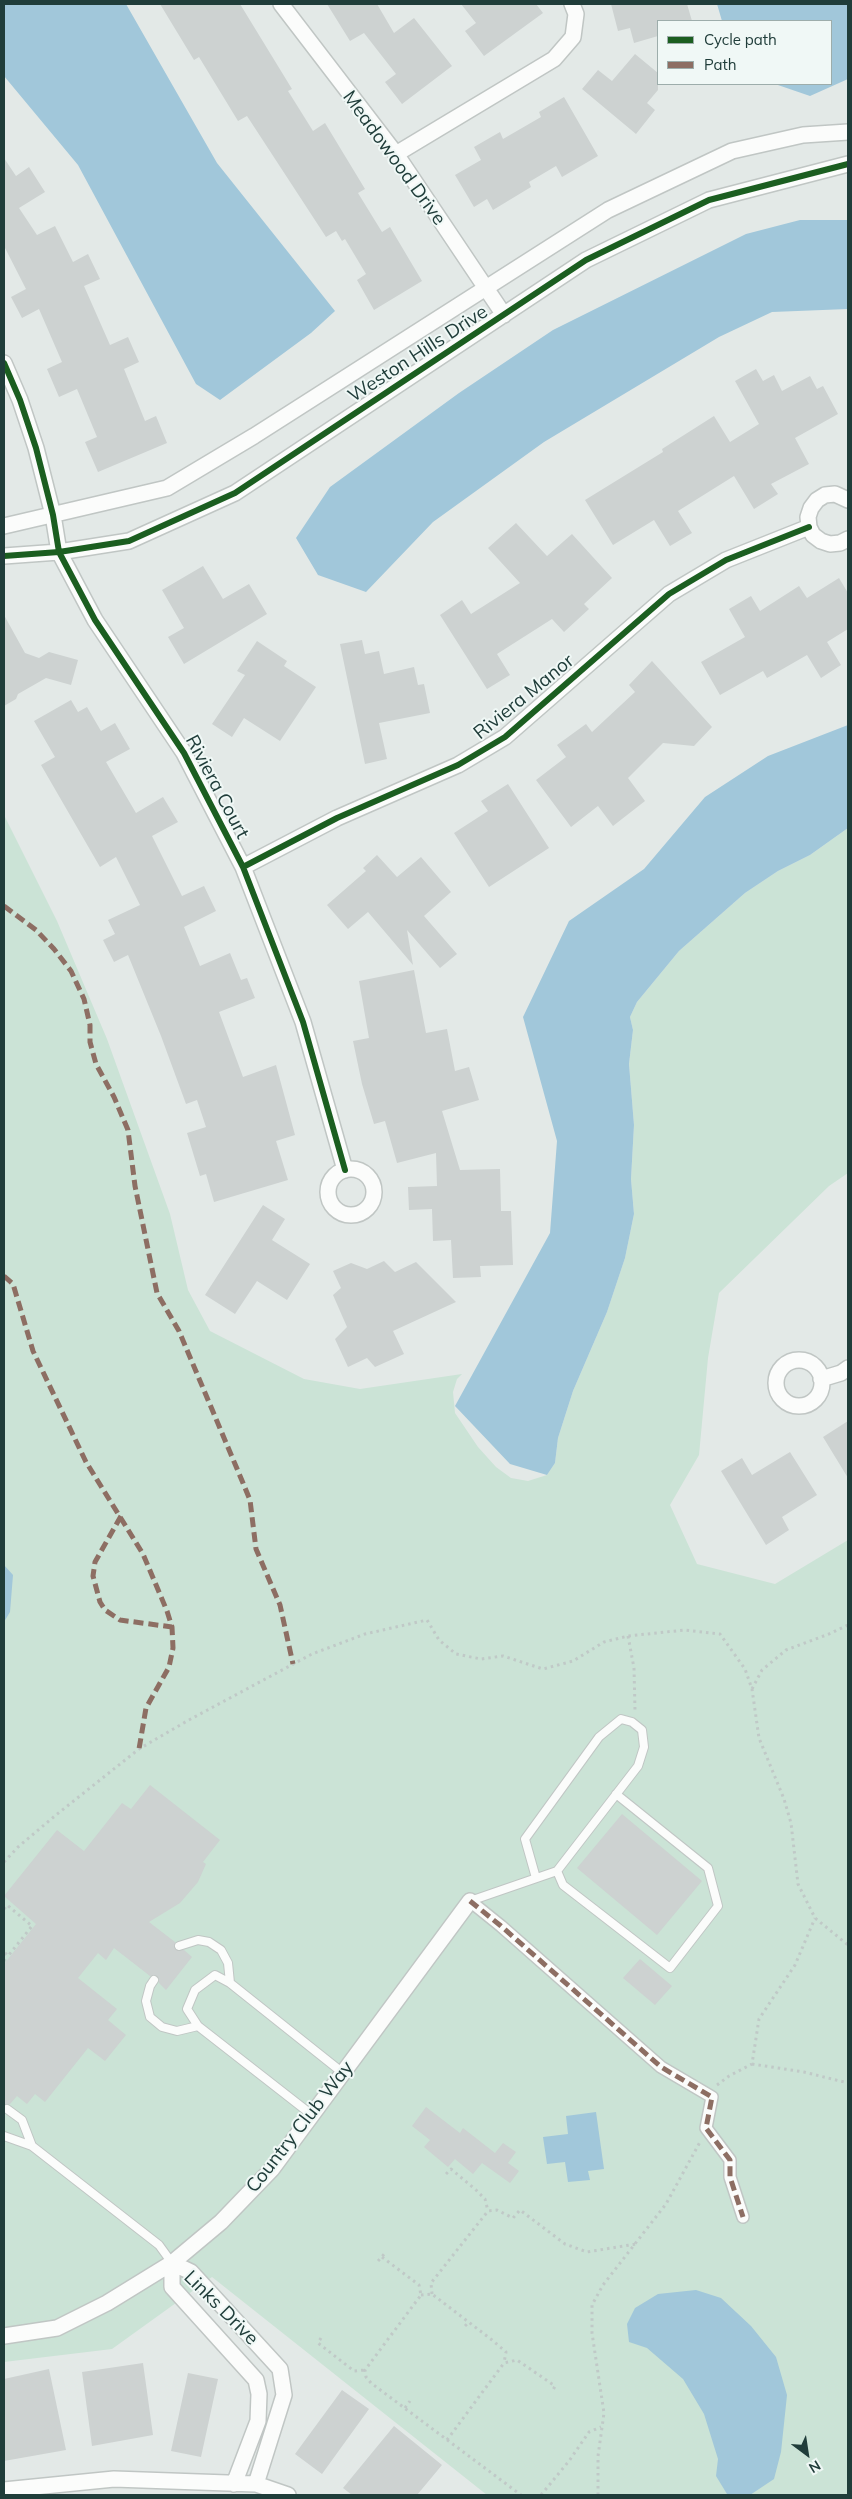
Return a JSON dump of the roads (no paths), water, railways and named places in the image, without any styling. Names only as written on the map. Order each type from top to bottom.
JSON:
[{"type":"street","name":"Meadowood Drive","points":[[281,4],[396,154],[504,315]]},
{"type":"street","points":[[396,154],[554,59],[573,37],[576,14],[572,4]]},
{"type":"street","name":"Weston Hills Drive","points":[[4,526],[167,488],[254,436],[608,210],[732,151],[803,136],[848,132]]},
{"type":"street","name":"Weston Hills Drive","points":[[4,556],[59,552],[129,541],[235,493],[586,260],[710,200],[848,164]]},
{"type":"street","name":"Riviera Court","points":[[4,363],[20,400],[36,448],[53,515],[59,552],[95,620],[184,754],[243,867],[303,1022],[345,1170]]},
{"type":"street","points":[[848,500],[835,494],[825,495],[817,500],[811,508],[808,517],[809,527],[821,541],[830,544],[840,543],[848,539]]},
{"type":"street","name":"Riviera Manor","points":[[243,867],[337,818],[458,765],[497,741],[548,701],[669,594],[726,560],[809,527]]},
{"type":"street","points":[[821,1379],[841,1374],[848,1368]]},
{"type":"street","points":[[470,1901],[661,2067],[712,2097],[706,2128],[730,2160],[730,2177],[743,2217]]},
{"type":"street","name":"Country Club Way","points":[[4,2336],[57,2328],[107,2303],[172,2263],[221,2222],[272,2168],[470,1901]]},
{"type":"street","name":"Links Drive","points":[[234,2484],[258,2421],[259,2399],[256,2380],[172,2287],[172,2263],[191,2272],[280,2369],[283,2399],[256,2484]]},
{"type":"street","points":[[259,2399],[283,2399]]},
{"type":"street","points":[[4,2490],[114,2479],[256,2484],[288,2495]]},
{"type":"lane","points":[[470,1901],[557,1871],[638,1766],[644,1747],[642,1730],[632,1722],[621,1719],[599,1737],[525,1839],[536,1878]]},
{"type":"lane","points":[[557,1871],[563,1885],[670,1968],[718,1906],[708,1868],[616,1794]]},
{"type":"lane","points":[[179,1946],[198,1940],[209,1942],[221,1950],[228,1963],[230,1983]]},
{"type":"lane","points":[[312,2115],[198,2026],[186,2010],[195,1990],[215,1975],[230,1983],[343,2073]]},
{"type":"lane","points":[[154,1980],[150,1986],[146,2001],[150,2017],[162,2028],[178,2031],[198,2026]]},
{"type":"lane","points":[[7,2108],[22,2120],[32,2146]]},
{"type":"lane","points":[[4,2136],[32,2146],[159,2245],[172,2263]]},
{"type":"water","points":[[4,4],[126,4],[217,163],[335,311],[311,333],[220,400],[196,384],[78,165],[4,76]]},
{"type":"water","points":[[717,4],[848,4],[848,79],[810,96],[778,85],[832,85],[832,20],[722,20]]},
{"type":"water","points":[[800,220],[848,220],[848,309],[772,312],[719,337],[544,442],[433,522],[366,592],[318,575],[296,538],[330,487],[459,393],[553,330],[746,234]]},
{"type":"water","points":[[848,725],[848,828],[810,855],[778,871],[745,893],[679,951],[637,1002],[630,1017],[633,1030],[629,1064],[634,1125],[631,1179],[634,1214],[625,1258],[607,1312],[573,1391],[558,1438],[555,1463],[547,1475],[510,1464],[455,1406],[550,1233],[557,1141],[523,1017],[569,921],[644,869],[705,797],[768,756]]},
{"type":"water","points":[[4,1565],[13,1575],[10,1612],[4,1622]]},
{"type":"water","points":[[596,2112],[604,2169],[588,2171],[590,2180],[568,2182],[565,2162],[547,2164],[543,2137],[568,2134],[566,2116]]},
{"type":"water","points":[[696,2290],[721,2298],[751,2326],[776,2357],[787,2395],[781,2452],[774,2479],[750,2495],[727,2494],[716,2476],[718,2459],[704,2414],[683,2379],[647,2348],[629,2342],[627,2324],[635,2308],[658,2294]]}]
